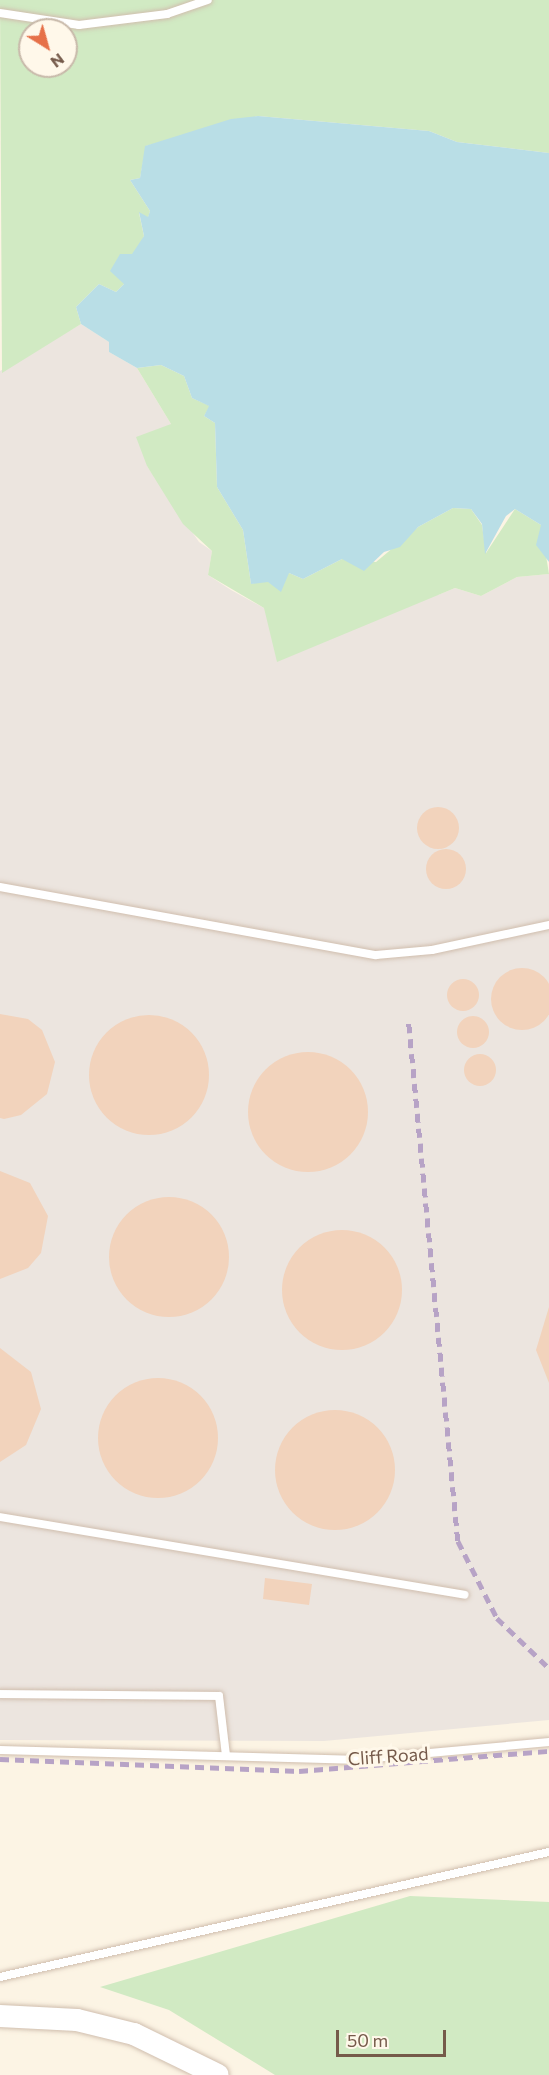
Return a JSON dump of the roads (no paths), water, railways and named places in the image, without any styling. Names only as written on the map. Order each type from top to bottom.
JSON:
[{"type":"main road","points":[[0,2016],[77,2020],[134,2034],[218,2075]]},
{"type":"lane","points":[[0,13],[79,25],[167,14],[208,0]]},
{"type":"lane","points":[[0,887],[376,954],[432,950],[549,925]]},
{"type":"lane","points":[[0,1517],[465,1595]]},
{"type":"lane","points":[[0,1694],[219,1696],[226,1756]]},
{"type":"lane","name":"Cliff Road","points":[[0,1750],[352,1760],[549,1742]]},
{"type":"lane","points":[[0,1977],[438,1881],[549,1852]]},
{"type":"water","points":[[258,116],[429,131],[457,142],[549,153],[549,562],[536,545],[541,525],[515,509],[506,516],[485,554],[482,524],[471,509],[453,508],[418,527],[400,547],[384,552],[364,571],[342,559],[303,579],[289,573],[281,592],[268,582],[251,584],[243,530],[217,487],[215,423],[204,416],[209,406],[192,398],[184,376],[161,365],[137,368],[109,352],[109,342],[81,324],[76,307],[99,284],[116,292],[124,284],[110,271],[120,254],[132,254],[144,236],[139,212],[148,217],[150,211],[130,180],[140,178],[145,146],[231,119]]},
{"type":"railway","points":[[409,1024],[458,1541],[497,1618],[549,1668]]},
{"type":"railway","points":[[0,1759],[299,1771],[549,1751]]}]
